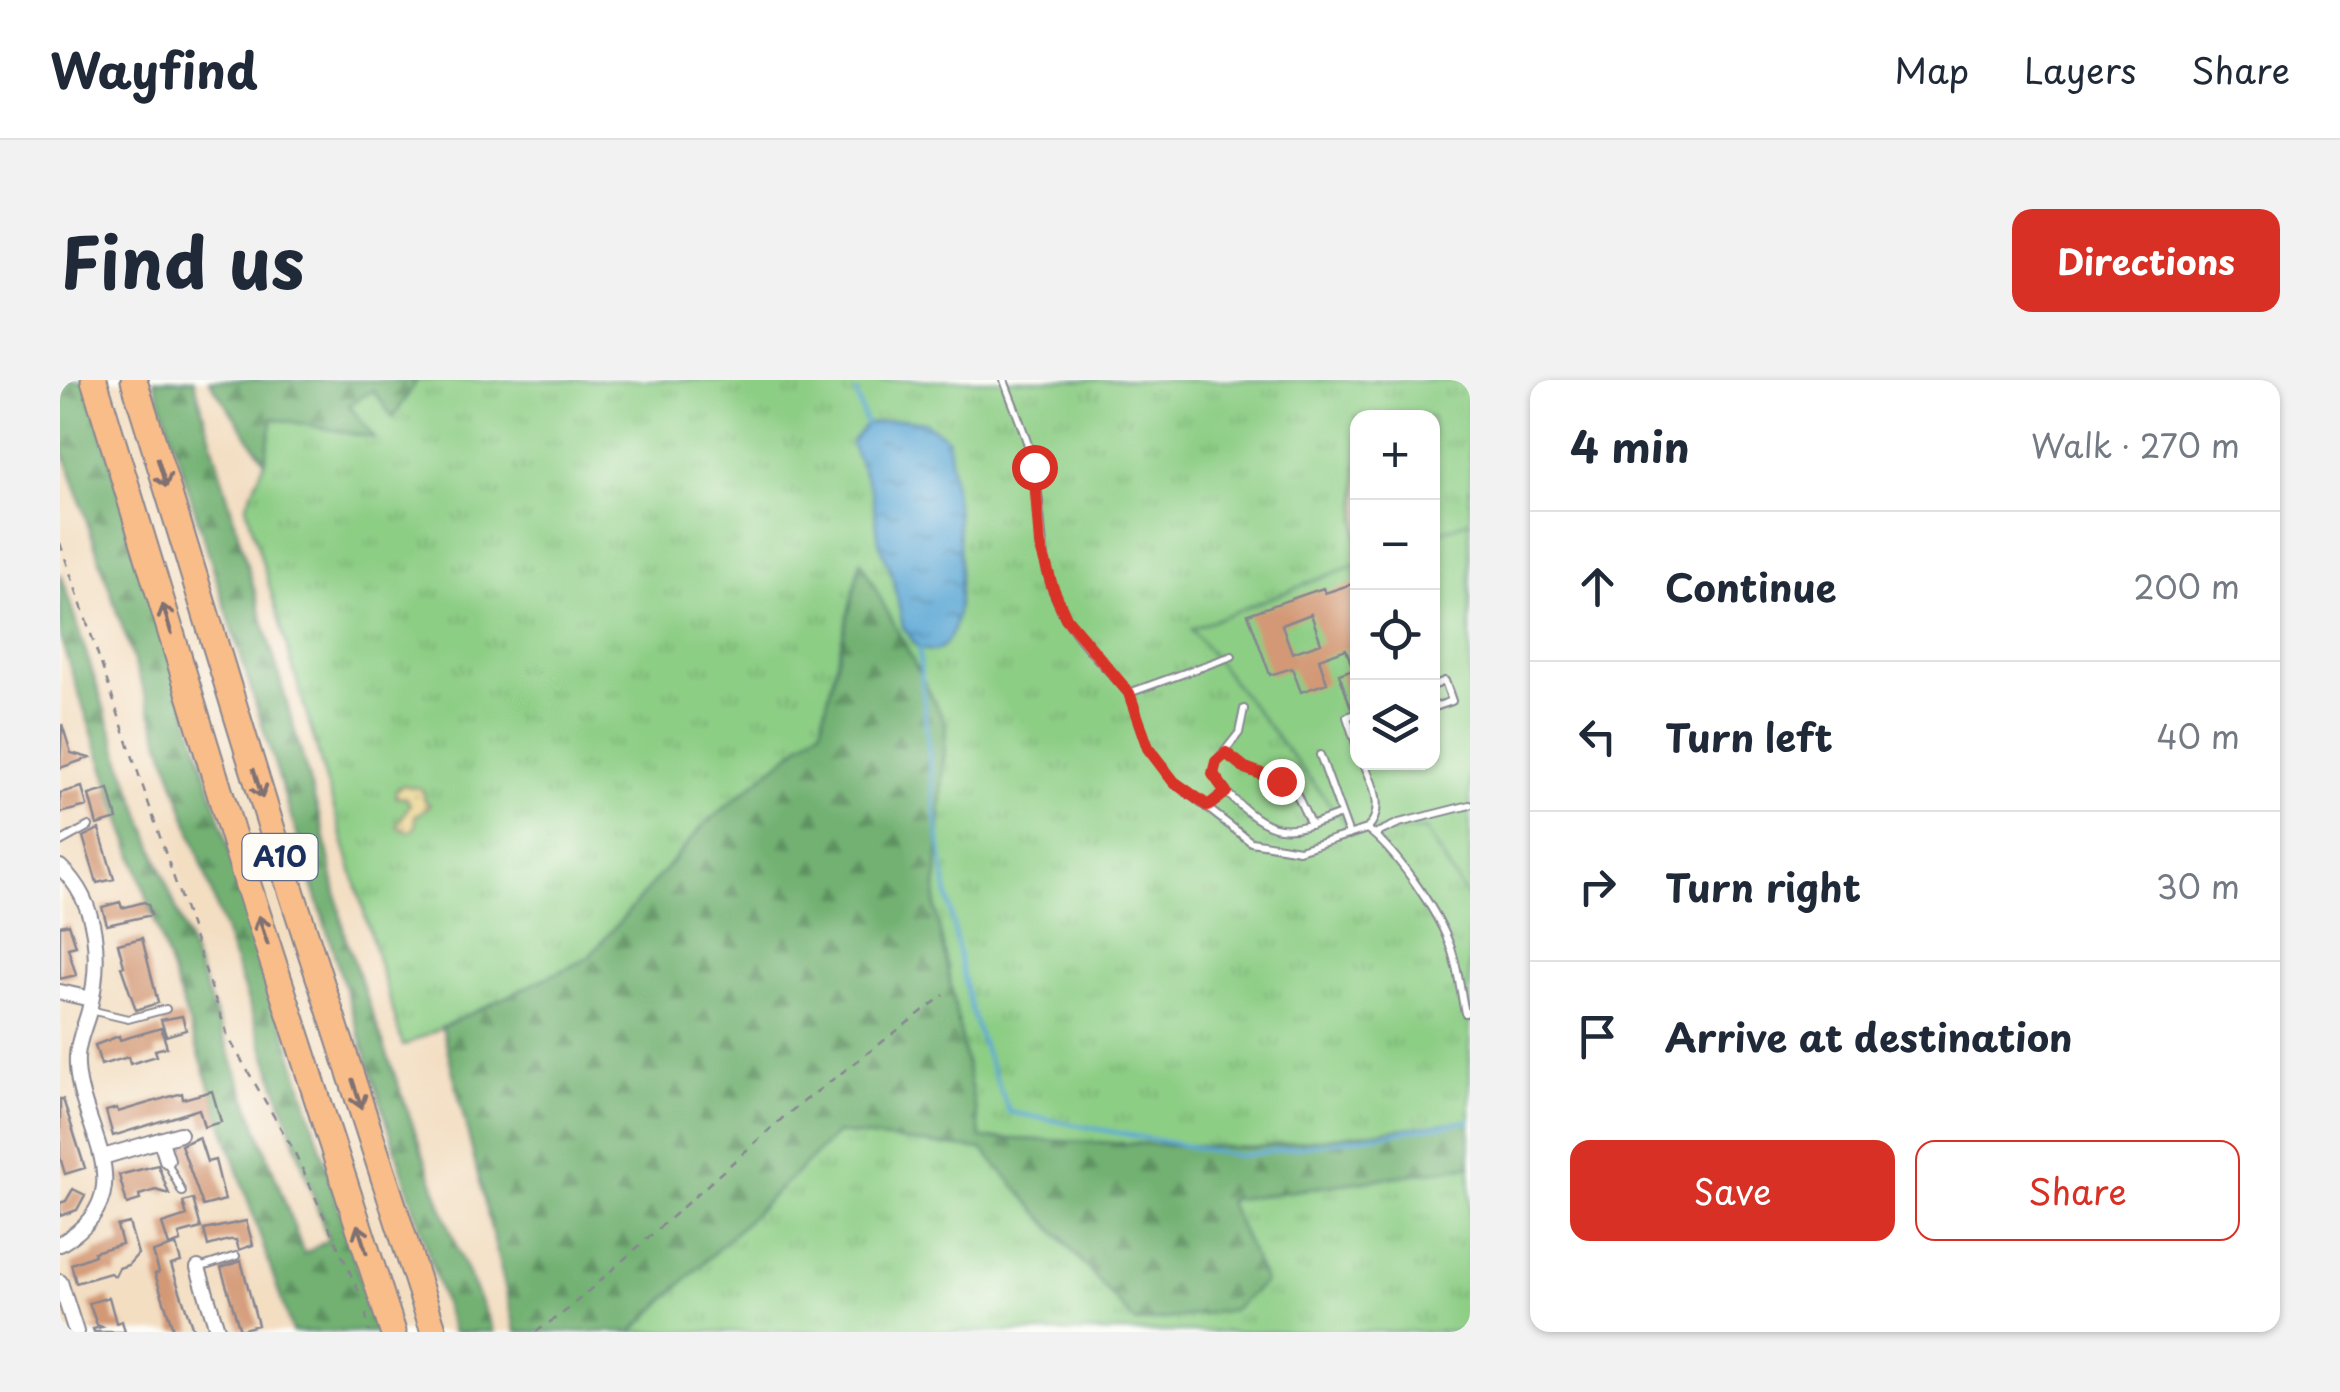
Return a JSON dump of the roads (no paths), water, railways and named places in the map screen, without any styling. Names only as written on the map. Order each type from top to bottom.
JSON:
[{"type":"highway","name":"A10","points":[[94,380],[248,884],[393,1332]]},
{"type":"highway","name":"A10","points":[[134,380],[285,872],[434,1332]]},
{"type":"street","points":[[60,867],[79,892],[94,933],[97,960],[77,1064],[103,1157],[104,1181],[85,1225],[60,1244]]},
{"type":"street","points":[[60,992],[90,1004]]},
{"type":"street","points":[[103,1157],[180,1134]]},
{"type":"street","points":[[161,1140],[167,1160]]},
{"type":"street","points":[[198,1268],[218,1332]]},
{"type":"street","points":[[60,1282],[76,1332]]},
{"type":"lane","points":[[1004,380],[1034,467],[1040,544],[1052,586],[1066,618],[1129,693],[1148,748],[1174,782],[1251,842],[1299,850],[1470,805]]},
{"type":"lane","points":[[1129,693],[1232,656]]},
{"type":"lane","points":[[1440,683],[1444,681],[1452,701],[1440,705]]},
{"type":"lane","points":[[1244,709],[1239,733],[1216,762],[1213,774],[1226,792],[1264,825],[1284,830],[1341,814]]},
{"type":"lane","points":[[1226,753],[1245,768],[1290,786],[1311,825]]},
{"type":"lane","points":[[1320,755],[1349,835]]},
{"type":"lane","points":[[1367,770],[1377,812],[1371,832]]},
{"type":"lane","points":[[1208,806],[1226,792]]},
{"type":"lane","points":[[60,842],[89,826]]},
{"type":"lane","points":[[1371,832],[1403,866],[1450,944],[1465,1013]]},
{"type":"lane","points":[[90,1004],[128,1019],[166,1009]]},
{"type":"lane","points":[[167,1160],[182,1192]]},
{"type":"lane","points":[[198,1268],[236,1256]]},
{"type":"water","points":[[901,419],[924,422],[947,438],[950,456],[960,588],[948,640],[934,651],[919,649],[903,627],[893,577],[879,542],[872,492],[851,443],[866,424]]},
{"type":"waterway","points":[[856,393],[866,424]]},
{"type":"waterway","points":[[919,649],[950,911],[976,1026],[1009,1112],[1239,1156],[1470,1121]]}]
